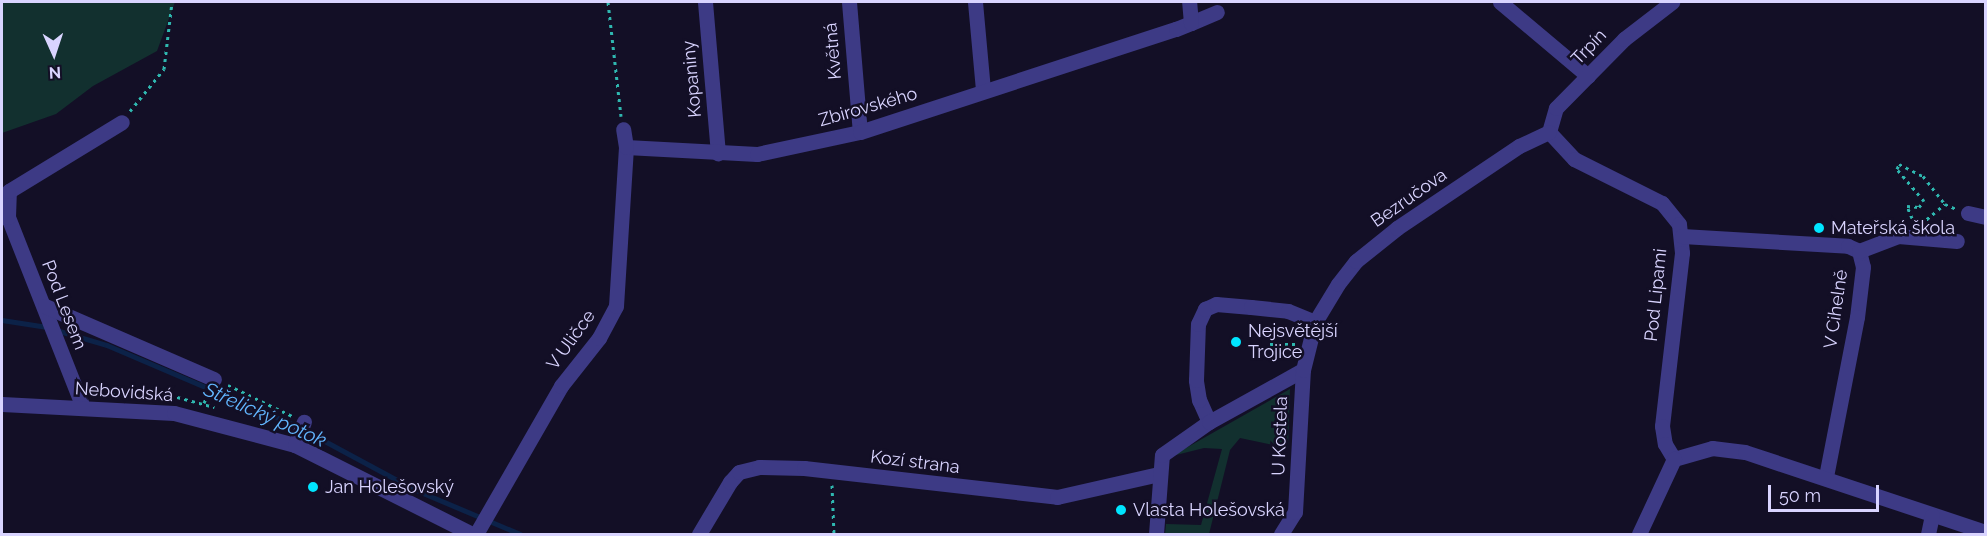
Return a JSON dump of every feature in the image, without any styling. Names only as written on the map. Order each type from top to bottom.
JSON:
[{"type":"street","name":"Kopaniny","points":[[705,2],[718,153]]},
{"type":"street","name":"Květná","points":[[849,2],[860,132]]},
{"type":"street","points":[[975,2],[983,90]]},
{"type":"street","points":[[1189,2],[1191,24]]},
{"type":"street","points":[[1500,2],[1588,76]]},
{"type":"street","name":"Trpín","points":[[1549,132],[1556,108],[1624,39],[1672,2]]},
{"type":"street","name":"Zbirovského","points":[[626,147],[718,153],[773,152],[860,132],[1191,24],[1217,12]]},
{"type":"street","name":"Pod Lesem","points":[[83,408],[47,313],[5,217],[9,191],[122,122]]},
{"type":"street","name":"V Uličce","points":[[474,534],[561,386],[599,338],[616,306],[626,147],[623,129]]},
{"type":"street","name":"Pod Lipami","points":[[1549,132],[1574,159],[1662,203],[1679,224],[1682,236],[1662,426],[1665,444],[1674,459]]},
{"type":"street","name":"Bezručova","points":[[1315,322],[1356,261],[1482,172],[1549,132]]},
{"type":"street","points":[[1968,213],[1986,218]]},
{"type":"street","name":"V Cihelně","points":[[1682,236],[1848,246],[1859,251],[1863,267],[1857,317],[1826,477]]},
{"type":"street","points":[[1859,251],[1898,236],[1957,241]]},
{"type":"street","points":[[1209,422],[1199,400],[1196,380],[1198,324],[1205,309],[1216,304],[1288,311],[1315,322]]},
{"type":"street","name":"Nebovidská","points":[[47,313],[214,379]]},
{"type":"street","name":"U Kostela","points":[[1281,534],[1295,512],[1303,370],[1315,322]]},
{"type":"street","name":"U Kostela","points":[[1156,534],[1162,455],[1209,422],[1303,370]]},
{"type":"street","name":"Nebovidská","points":[[2,404],[174,413],[295,445],[474,534]]},
{"type":"street","points":[[295,445],[304,422]]},
{"type":"street","points":[[1639,534],[1674,459],[1698,450],[1728,448],[1826,477],[1986,532]]},
{"type":"street","name":"Kozí strana","points":[[699,534],[740,472],[779,466],[1057,497],[1159,474]]},
{"type":"street","points":[[1928,534],[1932,515]]},
{"type":"path","points":[[122,122],[165,69],[172,2]]},
{"type":"path","points":[[608,2],[623,129]]},
{"type":"path","points":[[1898,236],[1903,229],[1915,226],[1907,206],[1919,207],[1924,201],[1897,170],[1899,164],[1923,176],[1945,204],[1968,213]]},
{"type":"path","points":[[1921,224],[1945,204]]},
{"type":"path","points":[[1270,344],[1291,344]]},
{"type":"path","points":[[214,379],[304,422]]},
{"type":"path","points":[[101,394],[129,393]]},
{"type":"path","points":[[831,472],[834,534]]},
{"type":"green space","points":[[2,2],[175,2],[157,51],[93,86],[56,114],[2,133]]},
{"type":"green space","points":[[1290,389],[1288,448],[1240,438],[1230,450],[1209,534],[1165,534],[1166,524],[1201,525],[1222,449],[1204,448],[1172,456]]},
{"type":"waterway","name":"Střelický potok","points":[[2,320],[48,327]]},
{"type":"waterway","name":"Střelický potok","points":[[56,330],[107,345],[297,426],[416,490],[520,534]]},
{"type":"place","name":"Mateřská škola","points":[[1819,228]]},
{"type":"place","name":"Nejsvětější Trojice","points":[[1236,342]]},
{"type":"place","name":"Jan Holešovský","points":[[313,487]]},
{"type":"place","name":"Vlasta Holešovská","points":[[1121,510]]}]
